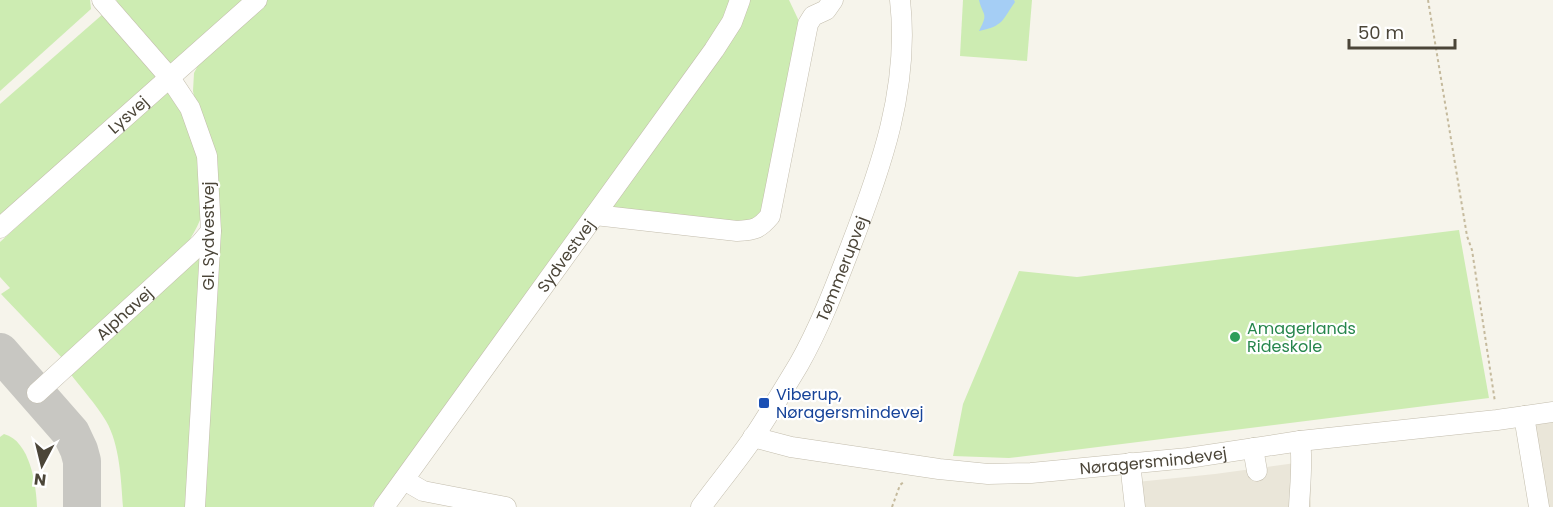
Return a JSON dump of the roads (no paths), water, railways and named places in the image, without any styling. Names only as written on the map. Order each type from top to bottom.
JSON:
[{"type":"street","name":"Gl. Sydvestvej","points":[[102,0],[170,78],[190,108],[207,156],[211,231],[195,507]]},
{"type":"street","name":"Lysvej","points":[[0,228],[257,0]]},
{"type":"street","name":"Sydvestvej","points":[[384,507],[714,50],[732,22],[740,0]]},
{"type":"street","points":[[595,215],[737,231],[753,231],[762,226],[770,216],[808,24],[813,16],[826,10],[833,0]]},
{"type":"street","name":"Tømmerupvej","points":[[701,507],[753,437],[800,363],[830,302],[871,194],[890,132],[900,75],[903,23],[900,0]]},
{"type":"street","name":"Alphavej","points":[[37,393],[200,244],[211,231]]},
{"type":"street","name":"Nøragersmindevej","points":[[753,437],[802,448],[939,469],[988,474],[1031,473],[1188,458],[1300,441],[1553,412]]},
{"type":"street","points":[[1524,417],[1539,507]]},
{"type":"street","points":[[1299,507],[1302,456],[1300,441]]},
{"type":"street","points":[[1253,448],[1257,471]]},
{"type":"street","points":[[1130,464],[1135,507]]},
{"type":"street","points":[[404,480],[423,491],[506,507]]},
{"type":"water","points":[[979,0],[1014,0],[1015,2],[998,24],[979,31],[984,15]]},
{"type":"place","name":"Amagerlands Rideskole","points":[[1235,337]]},
{"type":"place","name":"Viberup, Nøragersmindevej","points":[[764,403]]}]
